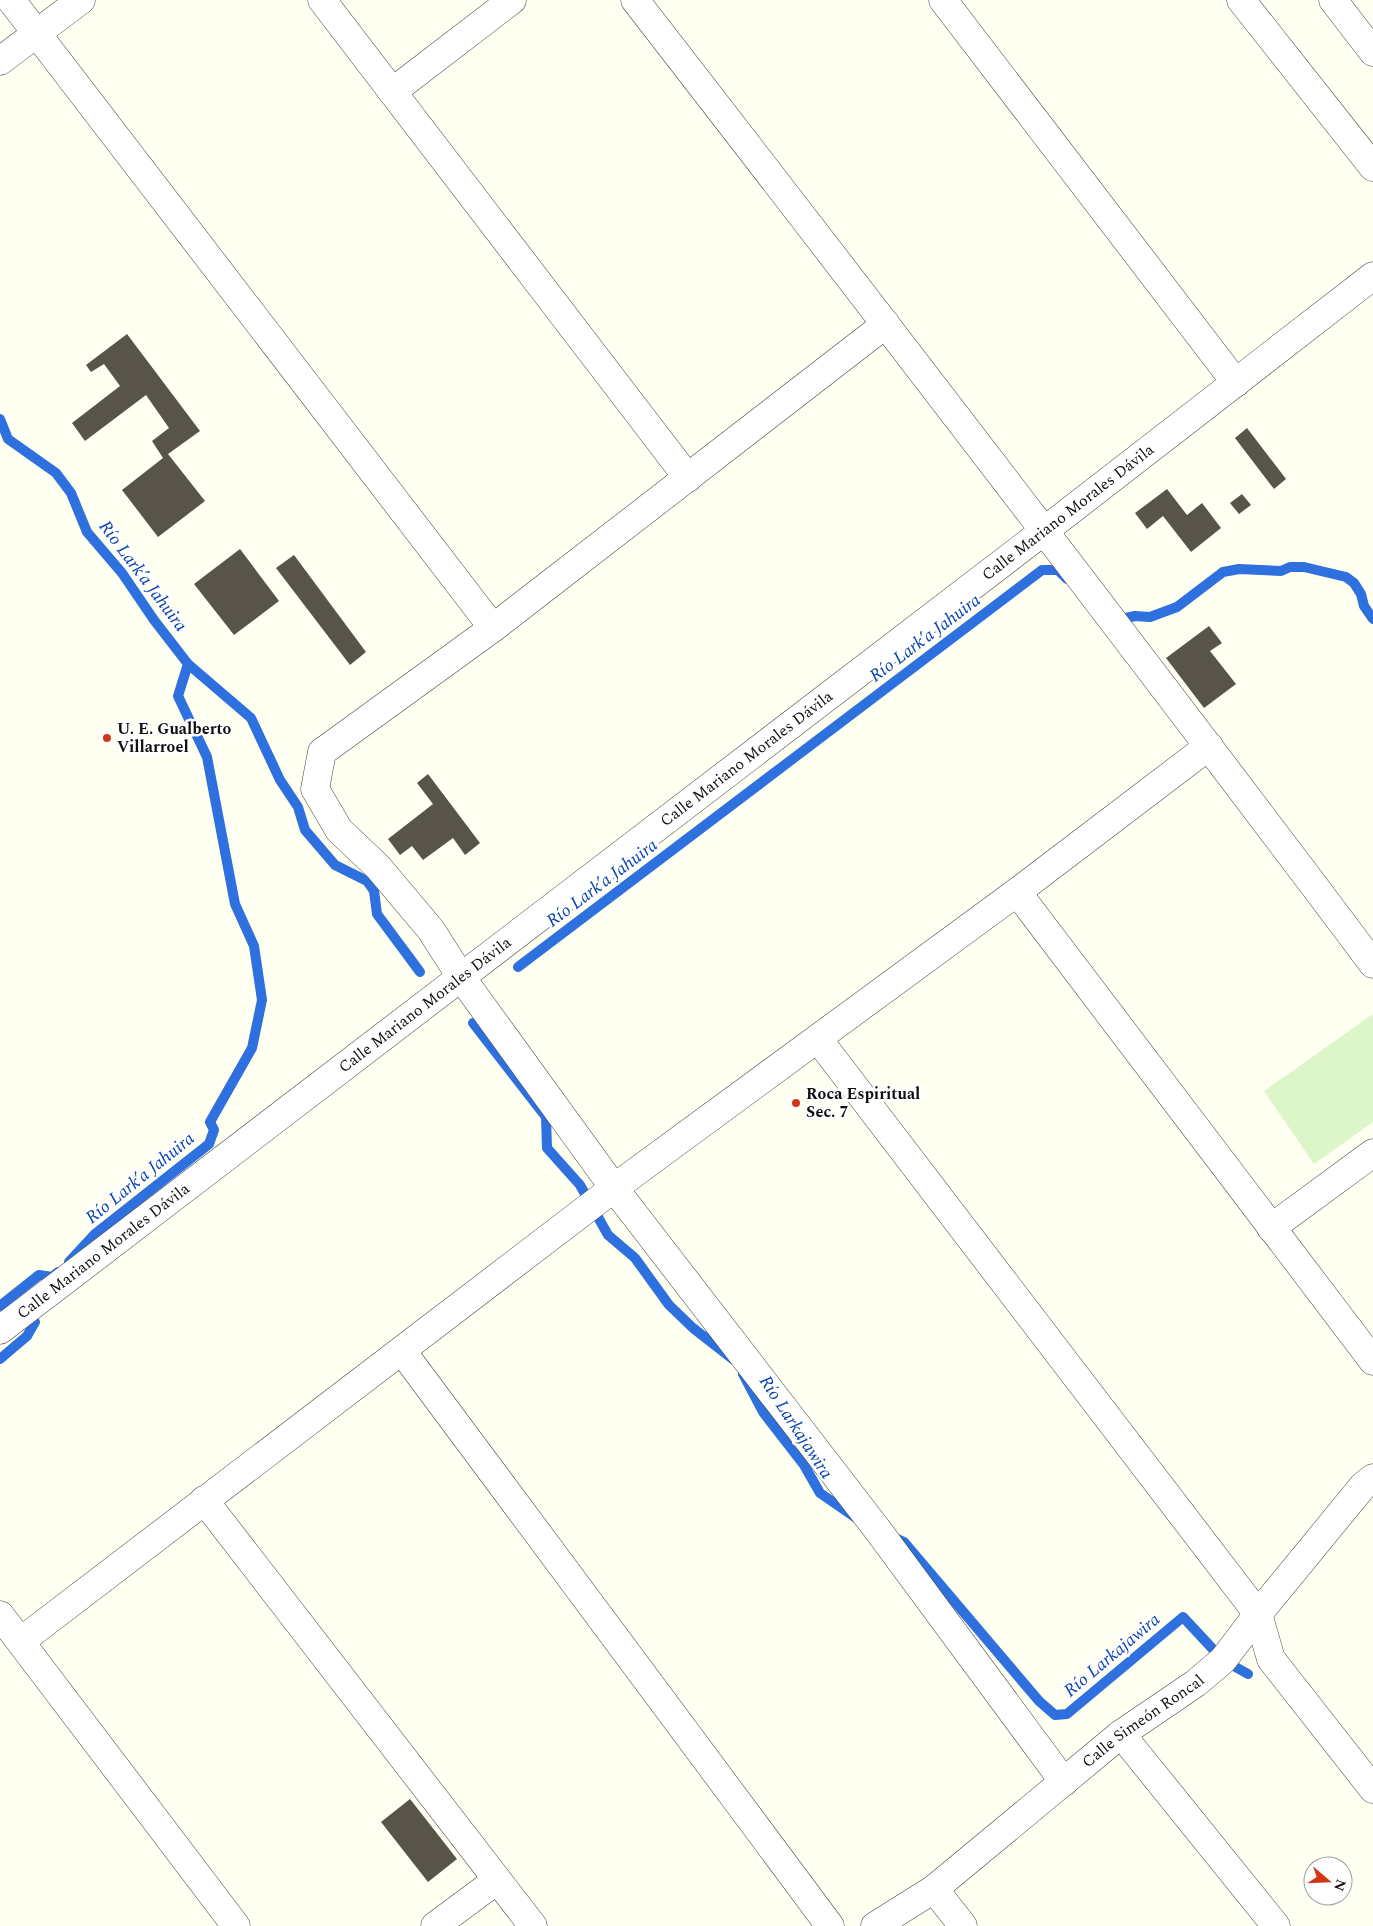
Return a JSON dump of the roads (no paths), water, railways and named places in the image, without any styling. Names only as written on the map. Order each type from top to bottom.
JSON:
[{"type":"street","points":[[12,0],[493,628]]},
{"type":"street","points":[[0,61],[81,0]]},
{"type":"street","points":[[322,0],[688,478]]},
{"type":"street","points":[[392,92],[512,0]]},
{"type":"street","points":[[635,0],[886,324],[1373,964]]},
{"type":"street","points":[[943,0],[1236,383]]},
{"type":"street","points":[[1241,0],[1373,167]]},
{"type":"street","points":[[1332,0],[1373,52]]},
{"type":"street","name":"Calle Mariano Morales Dávila","points":[[0,1330],[1044,531],[1373,276]]},
{"type":"street","points":[[886,324],[493,628],[322,752],[315,789],[339,830],[378,867],[431,930],[461,977],[614,1188],[877,1530],[1064,1782]]},
{"type":"street","points":[[21,1642],[204,1500],[614,1188],[1017,892],[1209,746]]},
{"type":"street","points":[[1017,892],[1373,1361]]},
{"type":"street","points":[[818,1039],[1258,1614],[1271,1660],[1373,1789]]},
{"type":"street","points":[[1271,1228],[1373,1153]]},
{"type":"street","points":[[402,1351],[830,1926]]},
{"type":"street","name":"Calle Simeón Roncal","points":[[875,1926],[934,1889],[1121,1734],[1196,1683],[1223,1660],[1258,1614],[1370,1484]]},
{"type":"street","points":[[204,1500],[533,1926]]},
{"type":"street","points":[[0,1615],[236,1926]]},
{"type":"street","points":[[1121,1734],[1276,1926]]},
{"type":"street","points":[[435,1926],[498,1880]]},
{"type":"street","points":[[934,1889],[963,1926]]},
{"type":"waterway","name":"Río Lark’a Jahuira","points":[[0,419],[8,439],[56,473],[71,493],[87,532],[122,573],[154,620],[188,664],[178,696],[207,757],[235,904],[254,946],[262,1000],[252,1048],[210,1122],[214,1130],[209,1144],[95,1234],[69,1262]]},
{"type":"waterway","name":"Río Lark’a Jahuira","points":[[1115,618],[1150,617],[1177,607],[1223,572],[1239,569],[1281,571],[1290,567],[1304,567],[1346,577],[1354,583],[1361,594],[1364,606],[1373,619]]},
{"type":"waterway","name":"Río Lark’a Jahuira","points":[[518,967],[1042,570],[1058,570],[1067,579]]},
{"type":"waterway","name":"Río Lark’a Jahuira","points":[[188,664],[251,718],[280,780],[298,807],[305,830],[335,865],[367,881],[374,891],[377,914],[420,972]]},
{"type":"waterway","name":"Río Larkajawira","points":[[473,1023],[546,1117],[547,1148],[580,1185],[608,1235],[635,1258],[669,1305],[693,1328],[734,1360]]},
{"type":"waterway","name":"Río Lark’a Jahuira","points":[[0,1306],[39,1275],[52,1277],[58,1272]]},
{"type":"waterway","name":"Río Larkajawira","points":[[0,1359],[27,1336],[35,1322]]},
{"type":"waterway","name":"Río Larkajawira","points":[[743,1374],[763,1412],[804,1465],[820,1493],[856,1518]]},
{"type":"waterway","name":"Río Larkajawira","points":[[893,1537],[904,1542],[1039,1701],[1055,1715],[1067,1714],[1183,1617],[1223,1660],[1248,1674]]},
{"type":"place","name":"U. E. Gualberto Villarroel","points":[[107,738]]},
{"type":"place","name":"Roca Espiritual Sec. 7","points":[[796,1103]]}]
